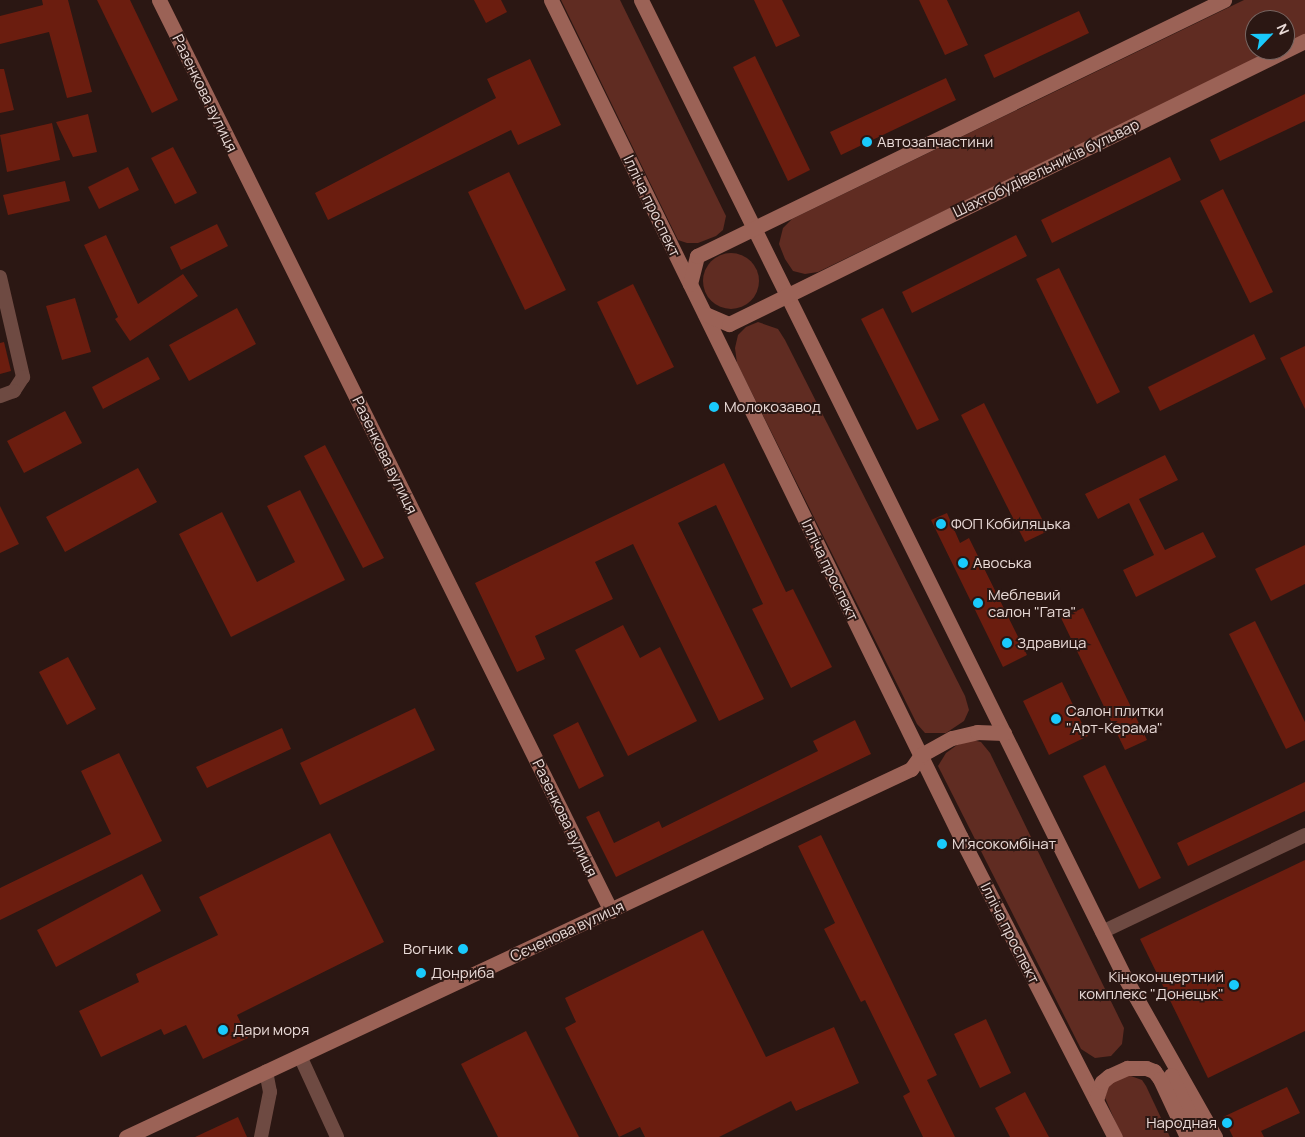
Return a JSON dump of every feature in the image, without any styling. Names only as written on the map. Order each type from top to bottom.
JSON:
[{"type":"main road","name":"Разенкова вулиця","points":[[159,0],[611,911]]},
{"type":"main road","name":"Ілліча проспект","points":[[551,0],[921,755],[1115,1137]]},
{"type":"main road","points":[[641,0],[1124,976],[1200,1137]]},
{"type":"main road","points":[[690,284],[697,256],[1224,0]]},
{"type":"main road","name":"Шахтобудівельників бульвар","points":[[705,314],[729,324],[1305,41]]},
{"type":"main road","name":"Сєченова вулиця","points":[[126,1137],[911,769],[921,755],[952,738],[977,732],[1004,733]]},
{"type":"main road","points":[[1124,976],[1215,1137]]},
{"type":"main road","points":[[1096,1100],[1102,1082],[1109,1076],[1127,1068],[1146,1068],[1154,1071],[1160,1079],[1187,1137]]},
{"type":"street","points":[[0,277],[23,377],[14,391],[0,396]]},
{"type":"street","points":[[1102,932],[1305,835]]},
{"type":"street","points":[[300,1056],[337,1137]]},
{"type":"street","points":[[260,1137],[270,1092],[266,1071]]},
{"type":"shaded area","points":[[561,0],[620,0],[726,216],[723,230],[716,236],[698,243],[687,243],[678,240]]},
{"type":"shaded area","points":[[1244,0],[1305,0],[1305,36],[1295,41],[1295,10],[1245,10],[1245,60],[1255,60],[818,272],[805,274],[793,271],[785,259],[779,244],[783,228],[792,219]]},
{"type":"shaded area","points":[[731,253],[742,255],[751,261],[757,270],[759,281],[757,292],[751,301],[742,307],[731,309],[720,307],[711,301],[705,292],[703,281],[705,270],[711,261],[720,255]]},
{"type":"shaded area","points":[[758,322],[778,329],[785,340],[965,696],[969,710],[964,721],[946,733],[925,733],[917,724],[737,363],[735,348],[738,335],[746,327]]},
{"type":"shaded area","points":[[972,740],[981,742],[990,753],[1124,1028],[1122,1044],[1111,1056],[1095,1058],[1081,1049],[938,766],[946,753],[957,745]]},
{"type":"shaded area","points":[[1128,1075],[1142,1080],[1170,1137],[1122,1137],[1105,1098],[1109,1084]]},
{"type":"building","points":[[42,0],[68,0],[92,92],[67,98],[49,32],[0,44],[0,16],[43,5]]},
{"type":"building","points":[[97,0],[130,0],[178,100],[152,113]]},
{"type":"building","points":[[474,0],[501,0],[507,12],[486,23]]},
{"type":"building","points":[[754,0],[782,0],[800,36],[776,47]]},
{"type":"building","points":[[919,0],[947,0],[968,45],[945,55]]},
{"type":"building","points":[[1079,11],[1089,33],[994,78],[984,55]]},
{"type":"building","points":[[755,56],[810,170],[788,181],[733,67]]},
{"type":"building","points":[[530,59],[561,125],[518,145],[511,130],[328,220],[315,193],[496,98],[487,79]]},
{"type":"building","points":[[0,69],[4,69],[14,110],[0,113]]},
{"type":"building","points":[[946,78],[956,100],[841,155],[830,132]]},
{"type":"building","points":[[1305,94],[1305,121],[1220,161],[1210,140]]},
{"type":"building","points":[[88,114],[97,152],[73,157],[56,122]]},
{"type":"building","points":[[52,123],[60,160],[7,172],[0,135]]},
{"type":"building","points":[[173,147],[197,193],[175,204],[151,158]]},
{"type":"building","points":[[1170,157],[1181,180],[1052,243],[1041,220]]},
{"type":"building","points":[[128,167],[139,190],[99,209],[88,187]]},
{"type":"building","points":[[509,172],[566,290],[525,310],[468,192]]},
{"type":"building","points":[[65,181],[70,201],[8,215],[3,195]]},
{"type":"building","points":[[1223,189],[1273,292],[1250,303],[1200,201]]},
{"type":"building","points":[[217,224],[228,246],[181,270],[170,247]]},
{"type":"building","points":[[106,235],[138,304],[183,274],[198,296],[130,341],[115,319],[118,317],[84,245]]},
{"type":"building","points":[[1016,235],[1027,256],[912,313],[902,292]]},
{"type":"building","points":[[1059,268],[1120,392],[1097,404],[1036,279]]},
{"type":"building","points":[[633,284],[674,367],[637,385],[597,302]]},
{"type":"building","points":[[75,298],[91,352],[62,360],[46,306]]},
{"type":"building","points":[[237,308],[256,344],[189,381],[169,345]]},
{"type":"building","points":[[883,308],[939,420],[917,430],[861,319]]},
{"type":"building","points":[[1254,334],[1266,359],[1160,411],[1148,387]]},
{"type":"building","points":[[4,342],[11,371],[0,374],[0,343]]},
{"type":"building","points":[[1305,346],[1305,409],[1280,358]]},
{"type":"building","points":[[148,357],[160,379],[103,409],[92,387]]},
{"type":"building","points":[[984,403],[1048,531],[1025,542],[961,415]]},
{"type":"building","points":[[65,411],[82,443],[24,473],[7,441]]},
{"type":"building","points":[[325,445],[384,558],[363,568],[304,456]]},
{"type":"building","points":[[1165,455],[1178,480],[1139,499],[1165,550],[1203,532],[1216,557],[1136,597],[1123,570],[1154,555],[1129,503],[1098,519],[1085,494]]},
{"type":"building","points":[[724,463],[786,592],[793,589],[832,667],[791,688],[752,609],[763,604],[716,505],[678,523],[764,699],[719,721],[633,544],[595,562],[613,599],[535,636],[545,659],[517,672],[475,583]]},
{"type":"building","points":[[138,468],[157,502],[65,552],[46,517]]},
{"type":"building","points":[[300,490],[345,580],[231,637],[179,534],[222,512],[257,582],[295,562],[267,506]]},
{"type":"building","points":[[0,506],[19,544],[0,553]]},
{"type":"building","points":[[947,513],[960,543],[969,538],[1027,655],[1003,667],[931,520]]},
{"type":"building","points":[[1305,545],[1305,584],[1271,601],[1255,569]]},
{"type":"building","points":[[1083,608],[1147,740],[1125,750],[1061,618]]},
{"type":"building","points":[[1255,621],[1305,722],[1305,740],[1286,749],[1229,634]]},
{"type":"building","points":[[623,625],[640,658],[660,647],[697,721],[628,756],[575,650]]},
{"type":"building","points":[[68,657],[96,709],[67,725],[39,672]]},
{"type":"building","name":"Салон плитки \"Арт-Керама\"","points":[[1062,682],[1088,736],[1049,755],[1023,701]]},
{"type":"building","points":[[415,708],[435,750],[320,805],[300,763]]},
{"type":"building","points":[[855,720],[871,754],[616,877],[586,817],[599,811],[614,843],[659,821],[662,828],[818,751],[813,741]]},
{"type":"building","points":[[578,722],[604,776],[579,789],[553,735]]},
{"type":"building","points":[[282,728],[291,749],[207,788],[196,767]]},
{"type":"building","points":[[119,753],[162,841],[0,920],[0,888],[111,834],[81,771]]},
{"type":"building","points":[[1105,765],[1161,878],[1139,889],[1083,776]]},
{"type":"building","points":[[1305,782],[1305,811],[1188,866],[1177,843]]},
{"type":"building","points":[[330,833],[384,942],[237,1015],[248,1038],[203,1059],[186,1025],[164,1035],[161,1029],[101,1057],[79,1011],[139,982],[136,974],[218,935],[199,897]]},
{"type":"building","points":[[821,835],[937,1075],[927,1080],[955,1137],[923,1137],[903,1096],[910,1092],[865,1000],[861,1002],[824,929],[835,923],[798,846]]},
{"type":"building","name":"Кіноконцертний комплекс \"Донецьк\"","points":[[1305,860],[1305,1031],[1208,1078],[1140,939]]},
{"type":"building","points":[[142,874],[161,911],[56,967],[37,930]]},
{"type":"building","points":[[703,930],[766,1057],[834,1027],[859,1083],[796,1111],[791,1101],[719,1137],[645,1137],[640,1127],[619,1137],[565,1028],[576,1022],[565,998]]},
{"type":"building","points":[[986,1019],[1011,1073],[980,1088],[954,1034]]},
{"type":"building","points":[[526,1031],[579,1137],[498,1137],[461,1064]]},
{"type":"building","points":[[1287,1087],[1300,1113],[1261,1131],[1264,1137],[1233,1137],[1223,1117]]},
{"type":"building","points":[[1025,1092],[1049,1137],[1010,1137],[995,1108]]},
{"type":"building","points":[[238,1117],[247,1137],[195,1137]]},
{"type":"place","name":"Автозапчастини","points":[[867,142]]},
{"type":"place","name":"Молокозавод","points":[[714,407]]},
{"type":"place","name":"ФОП Кобиляцька","points":[[941,524]]},
{"type":"place","name":"Авоська","points":[[963,563]]},
{"type":"place","name":"Меблевий салон \"Гата\"","points":[[978,603]]},
{"type":"place","name":"Здравица","points":[[1007,643]]},
{"type":"place","name":"Салон плитки \"Арт-Керама\"","points":[[1056,719]]},
{"type":"place","name":"М'ясокомбінат","points":[[942,844]]},
{"type":"place","name":"Вогник","points":[[463,949]]},
{"type":"place","name":"Донриба","points":[[421,973]]},
{"type":"place","name":"Кіноконцертний комплекс \"Донецьк\"","points":[[1234,985]]},
{"type":"place","name":"Дари моря","points":[[223,1030]]},
{"type":"place","name":"Народная","points":[[1227,1123]]}]
